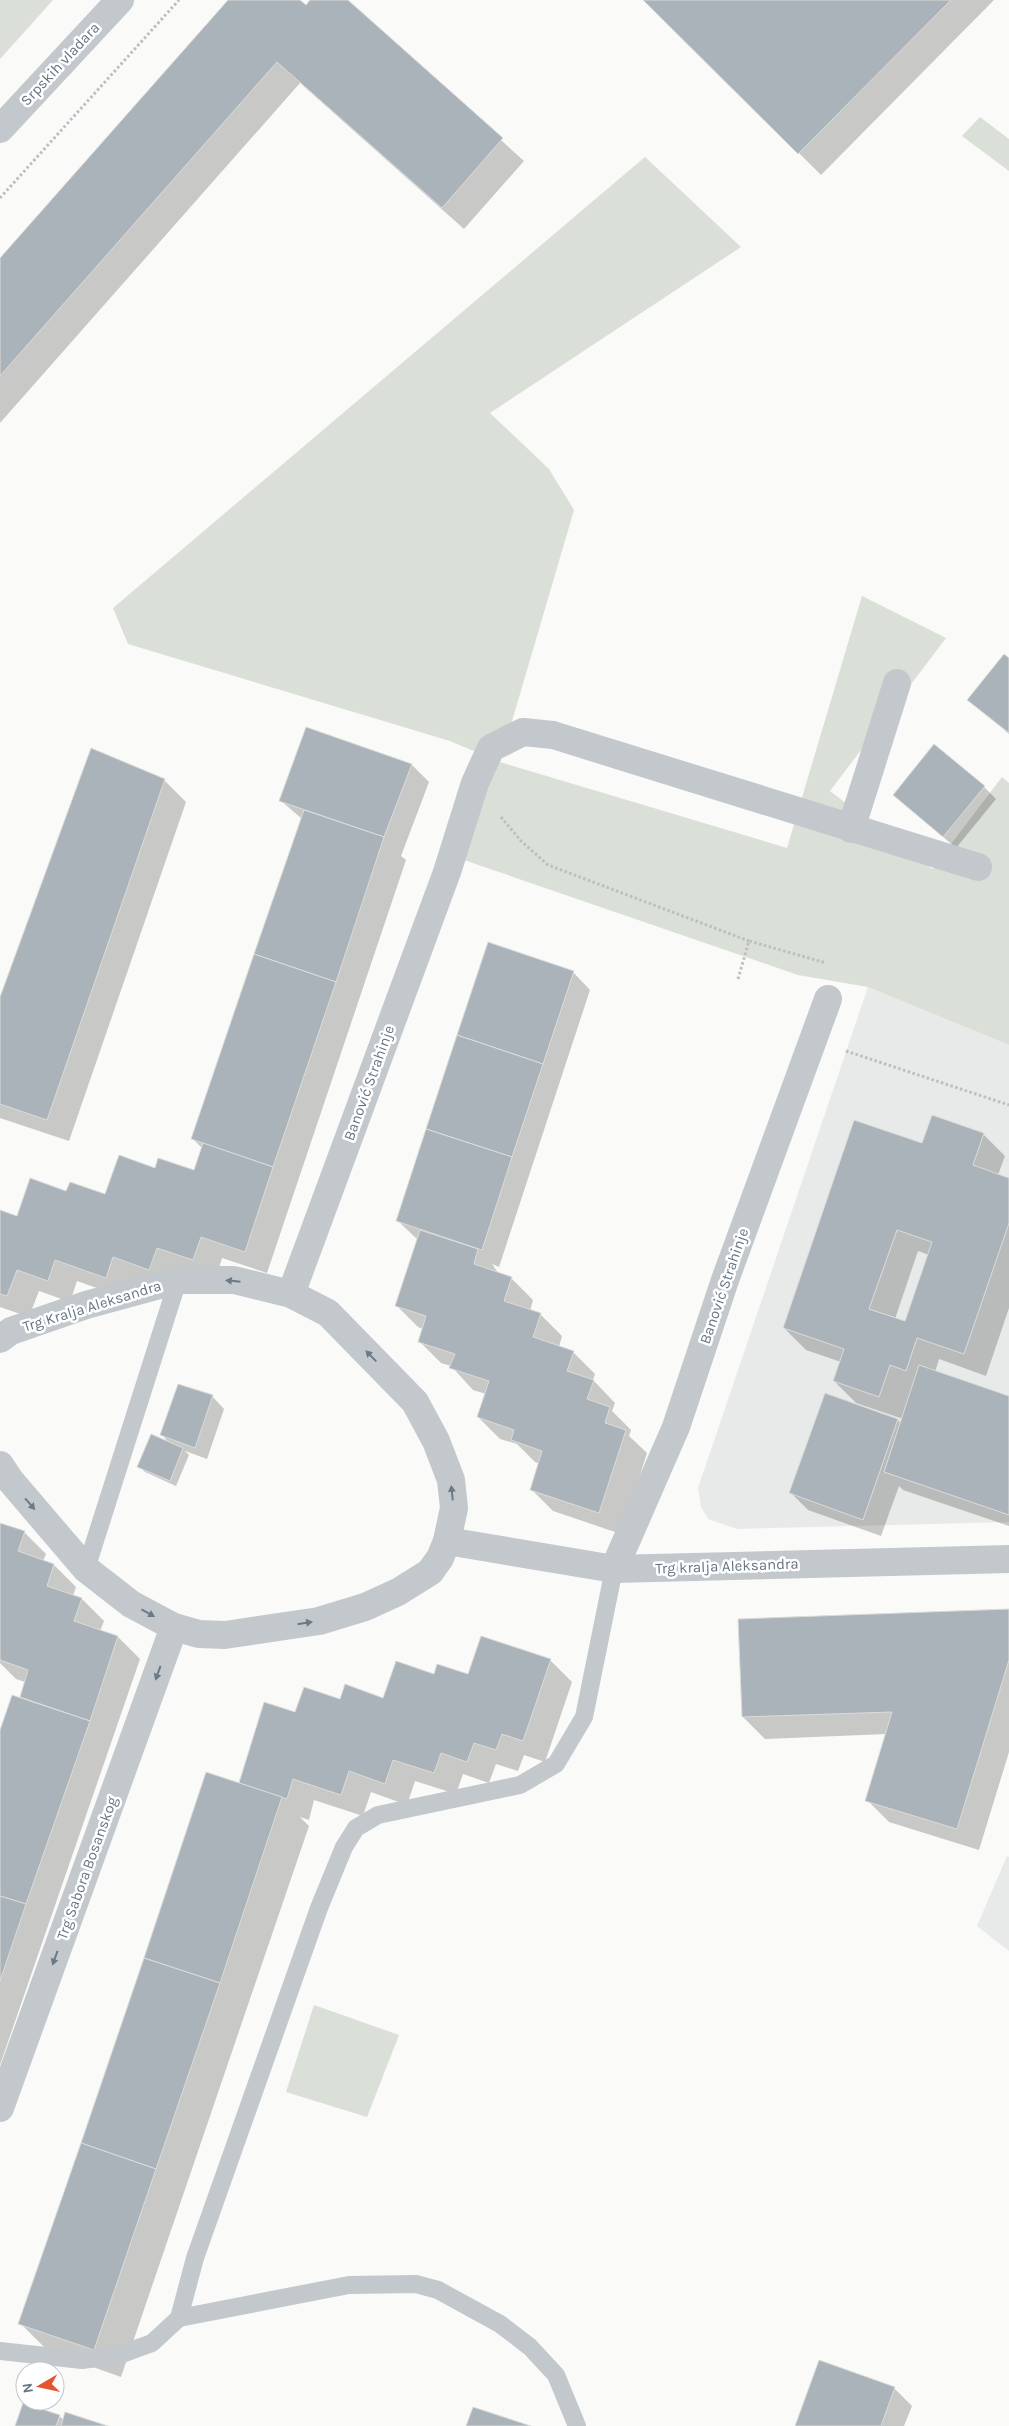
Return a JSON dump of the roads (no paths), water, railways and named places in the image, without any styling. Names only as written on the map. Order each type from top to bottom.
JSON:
[{"type":"street","name":"Srpskih vladara","points":[[0,129],[120,0]]},
{"type":"street","points":[[851,829],[896,683]]},
{"type":"street","name":"Banović Strahinje","points":[[291,1294],[447,872],[475,783],[491,748],[523,732],[553,735],[978,867]]},
{"type":"street","name":"Banović Strahinje","points":[[614,1570],[676,1427],[726,1280],[828,999]]},
{"type":"street","name":"Trg Kralja Aleksandra","points":[[0,1339],[11,1331],[86,1305],[178,1280],[234,1280],[291,1294],[328,1313],[415,1402],[436,1440],[451,1480],[454,1508],[447,1541]]},
{"type":"street","points":[[0,1465],[10,1480],[86,1569],[131,1604],[174,1627],[199,1634],[225,1634],[319,1621],[365,1608],[398,1592],[430,1572],[440,1558],[447,1541]]},
{"type":"street","name":"Trg kralja Aleksandra","points":[[447,1541],[614,1570],[1009,1559]]},
{"type":"street","name":"Trg Sabora Bosanskog","points":[[0,2108],[174,1627]]},
{"type":"lane","points":[[86,1569],[178,1280]]},
{"type":"lane","points":[[179,2318],[195,2258],[319,1908],[344,1847],[356,1828],[378,1815],[520,1785],[556,1764],[584,1717],[614,1570]]},
{"type":"lane","points":[[0,2352],[82,2360],[119,2355],[152,2342],[179,2318],[349,2285],[416,2284],[438,2290],[500,2324],[530,2346],[556,2376],[568,2400],[577,2426]]}]
